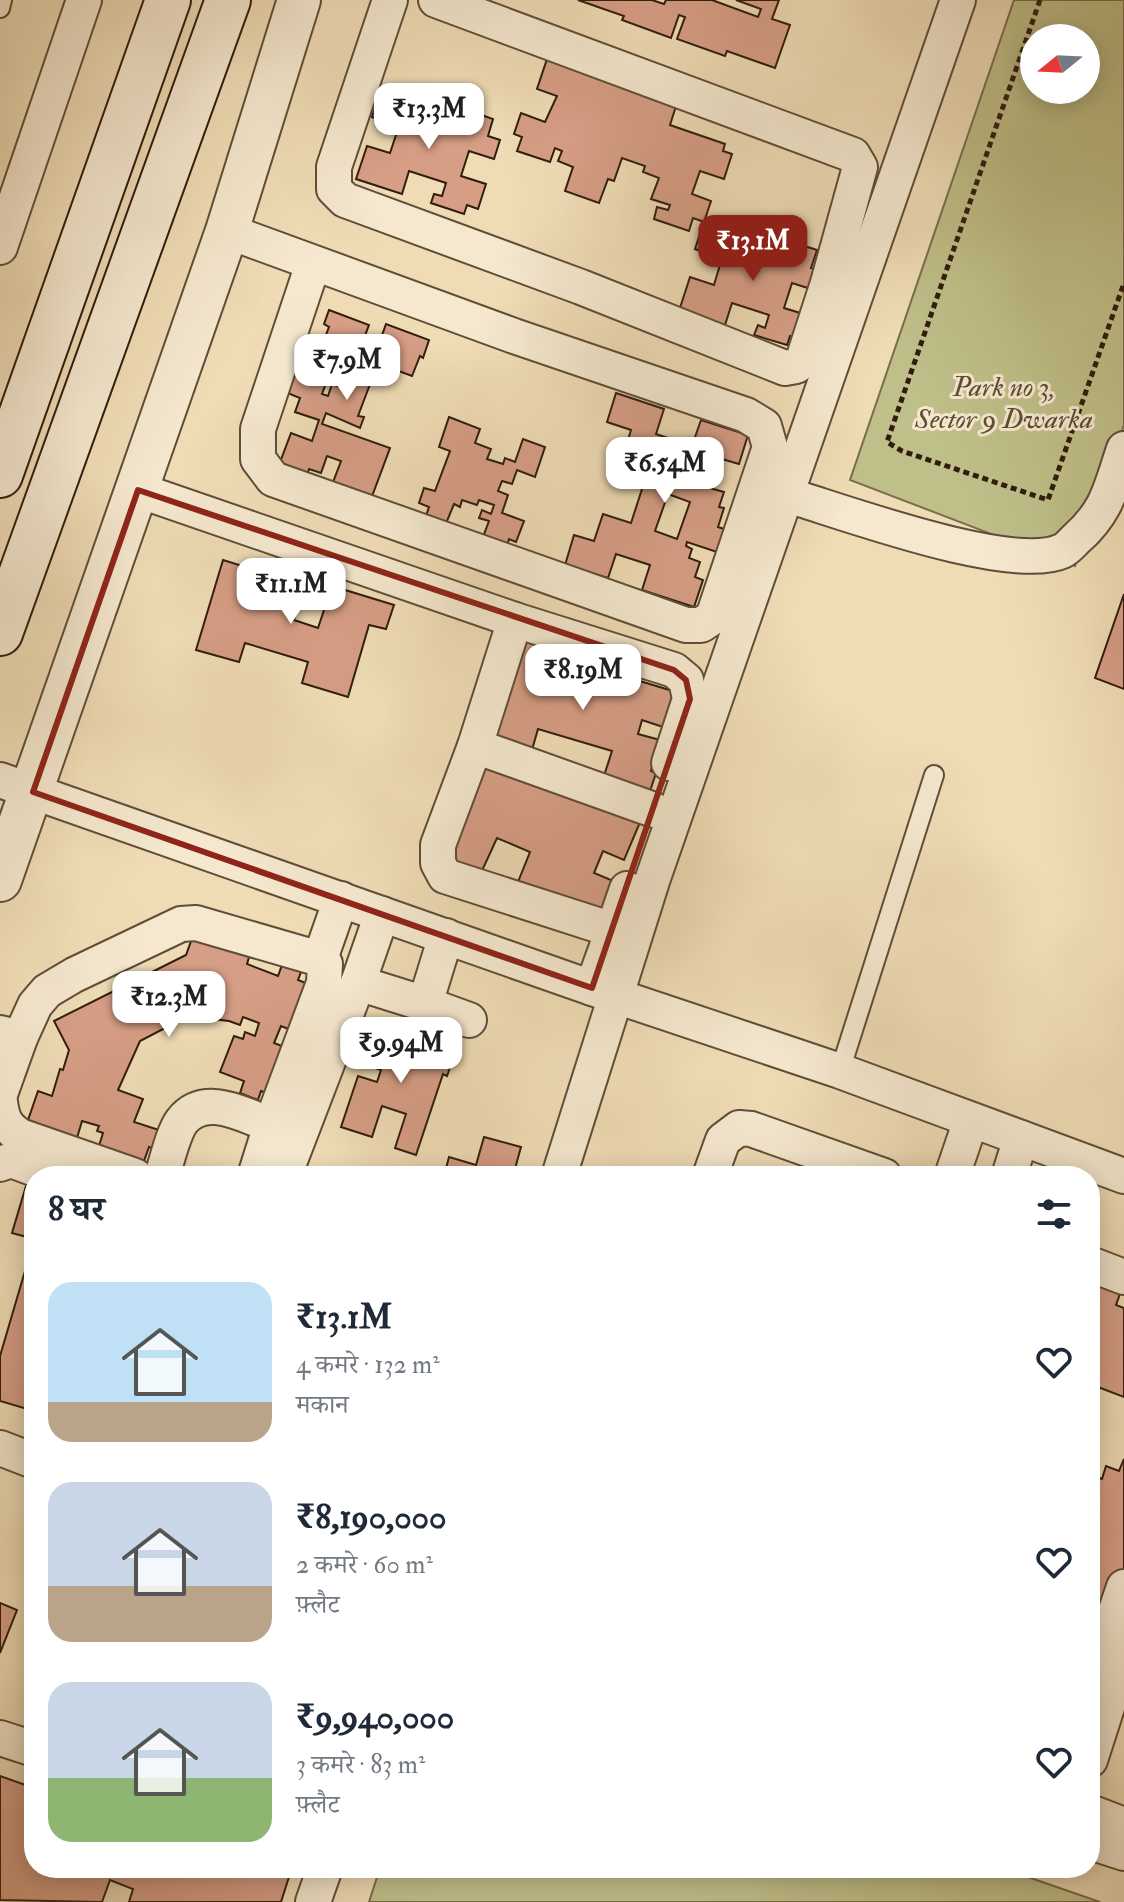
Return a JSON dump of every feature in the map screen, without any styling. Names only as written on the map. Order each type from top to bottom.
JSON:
[{"type":"main road","points":[[0,475],[168,0]]},
{"type":"main road","points":[[0,633],[228,0]]},
{"type":"street","points":[[0,247],[84,0]]},
{"type":"street","points":[[0,880],[16,786],[138,490],[227,231],[299,0]]},
{"type":"street","points":[[390,0],[334,167],[334,189],[345,200],[581,287],[785,368],[796,366],[803,360],[842,288],[958,0]]},
{"type":"street","points":[[436,0],[853,155],[860,167],[842,288],[787,495],[653,878],[605,991],[553,1166]]},
{"type":"street","points":[[227,231],[514,336],[746,415],[764,426],[770,447],[713,617],[701,625],[686,625],[273,479],[258,459],[258,429],[313,264]]},
{"type":"street","points":[[787,495],[978,551],[1024,558],[1062,551],[1083,533],[1104,508],[1124,449]]},
{"type":"street","points":[[138,490],[515,620],[674,670],[686,680],[690,699],[613,930],[605,991]]},
{"type":"street","points":[[515,620],[475,746],[438,845],[438,863],[445,876],[613,930]]},
{"type":"street","points":[[475,746],[654,810]]},
{"type":"street","points":[[16,786],[840,1071],[1097,1166]]},
{"type":"street","points":[[320,959],[341,899]]},
{"type":"street","points":[[288,1166],[382,914]]},
{"type":"street","points":[[0,1094],[10,1035],[47,991],[181,924],[196,923],[320,959],[325,964],[324,983],[258,1166]]},
{"type":"street","points":[[425,1004],[446,936]]},
{"type":"street","points":[[358,983],[469,1020]]},
{"type":"street","points":[[0,1102],[4,1122],[20,1136],[106,1166]]},
{"type":"street","points":[[166,1166],[181,1123],[195,1109],[212,1105],[271,1125]]},
{"type":"street","points":[[955,1166],[971,1120]]},
{"type":"street","points":[[714,1166],[723,1140],[739,1128],[751,1129],[856,1166]]},
{"type":"street","points":[[1012,1166],[1021,1138]]},
{"type":"street","points":[[4,1160],[24,1166]]},
{"type":"street","points":[[1100,1167],[1124,1176]]},
{"type":"street","points":[[1100,1268],[1124,1277]]},
{"type":"street","points":[[0,1448],[24,1457]]},
{"type":"street","points":[[1100,1723],[1114,1671],[1124,1587]]},
{"type":"street","points":[[0,1738],[24,1746]]},
{"type":"street","points":[[1100,1816],[1124,1825]]},
{"type":"street","points":[[1100,1845],[1124,1853]]},
{"type":"street","points":[[313,1902],[321,1878]]},
{"type":"lane","points":[[0,8],[2,0]]},
{"type":"lane","points":[[840,1071],[934,775]]},
{"type":"path","points":[[1040,0],[887,442],[902,451],[1048,500],[1124,283]]},
{"type":"highlighted area","points":[[138,490],[674,670],[686,680],[690,699],[592,988],[33,792]]},
{"type":"green space","name":"Park no 3, Sector 9 Dwarka","points":[[1014,0],[1124,0],[1124,425],[1075,566],[850,480]]},
{"type":"green space","points":[[377,1878],[1031,1878],[1100,1902],[369,1902]]},
{"type":"building","points":[[578,0],[652,0],[664,4],[666,0],[712,0],[758,17],[761,9],[736,0],[779,0],[772,19],[790,25],[775,68],[727,51],[725,56],[677,39],[685,17],[679,15],[671,38],[622,20],[624,16]]},
{"type":"building","points":[[548,56],[678,100],[670,125],[725,144],[723,151],[732,154],[724,179],[700,171],[692,194],[711,201],[704,222],[693,218],[689,231],[654,219],[657,207],[668,210],[670,205],[651,199],[659,178],[643,172],[645,166],[622,158],[614,181],[608,179],[599,203],[565,191],[573,167],[558,161],[562,151],[555,148],[550,162],[517,151],[522,137],[514,134],[521,113],[545,122],[557,96],[537,89]]},
{"type":"building","points":[[395,89],[429,99],[424,116],[459,127],[465,109],[493,119],[488,136],[500,140],[494,159],[469,151],[461,176],[486,184],[478,209],[467,205],[464,214],[431,203],[434,194],[442,196],[446,183],[409,171],[402,194],[356,179],[367,146],[390,153],[399,126],[372,117],[377,102],[390,106]]},
{"type":"building","points":[[719,220],[752,231],[747,247],[782,258],[788,241],[817,250],[811,268],[824,272],[817,291],[792,283],[784,308],[810,316],[801,340],[790,336],[787,345],[754,335],[758,325],[765,328],[769,315],[732,303],[725,325],[679,311],[690,277],[714,285],[722,258],[695,249],[700,234],[713,238]]},
{"type":"building","points":[[329,310],[369,325],[361,346],[376,352],[386,324],[429,340],[412,376],[388,367],[383,383],[372,379],[358,416],[364,417],[360,428],[326,413],[322,424],[390,448],[371,499],[332,485],[341,461],[327,456],[321,473],[309,469],[307,475],[279,465],[291,433],[312,441],[319,420],[295,412],[300,398],[285,392],[298,358],[331,370],[322,394],[328,396],[332,384],[346,389],[353,370],[336,365],[340,353],[322,345],[329,327],[324,324]]},
{"type":"building","points":[[616,393],[664,409],[656,434],[692,446],[701,420],[748,435],[739,464],[715,457],[706,487],[724,492],[719,507],[724,508],[718,527],[736,533],[729,556],[687,542],[686,546],[692,549],[689,558],[700,562],[695,577],[703,580],[694,607],[642,590],[650,565],[616,554],[608,578],[565,565],[574,535],[594,541],[603,514],[631,523],[643,486],[634,483],[640,465],[628,462],[634,442],[628,440],[631,430],[607,422]],"holes":[[[668,494],[690,502],[677,539],[655,531]]]},
{"type":"building","points":[[449,417],[480,429],[475,443],[491,449],[487,459],[503,464],[505,458],[515,462],[523,439],[545,447],[535,477],[517,470],[512,484],[502,481],[498,491],[508,495],[502,513],[524,521],[516,542],[509,539],[507,546],[483,537],[489,521],[479,518],[482,510],[491,514],[494,505],[479,500],[477,505],[462,500],[460,507],[454,504],[445,526],[425,519],[429,507],[419,503],[424,488],[435,491],[450,451],[439,447]]},
{"type":"building","points":[[223,560],[265,573],[261,587],[281,593],[278,603],[297,608],[294,620],[318,628],[325,607],[299,599],[306,578],[394,605],[386,629],[369,625],[348,697],[302,683],[308,662],[245,643],[239,662],[196,650]]},
{"type":"building","points":[[1124,594],[1124,689],[1095,678]]},
{"type":"building","points":[[513,637],[563,652],[557,672],[595,684],[600,669],[686,695],[675,731],[642,720],[638,734],[660,740],[651,771],[656,773],[649,794],[603,779],[612,751],[538,729],[532,750],[488,736]]},
{"type":"building","points":[[485,753],[641,820],[624,860],[603,851],[594,873],[623,885],[608,921],[518,882],[530,852],[497,838],[481,873],[441,856]]},
{"type":"building","points":[[194,933],[250,954],[247,964],[278,976],[282,965],[301,972],[298,980],[313,986],[296,1032],[281,1026],[274,1043],[292,1050],[275,1096],[261,1091],[258,1100],[240,1093],[244,1081],[220,1072],[234,1036],[243,1039],[245,1032],[255,1036],[259,1023],[243,1017],[240,1025],[188,1016],[140,1041],[118,1090],[143,1099],[134,1122],[168,1133],[163,1151],[149,1147],[144,1161],[99,1146],[103,1133],[97,1131],[99,1126],[82,1121],[77,1138],[27,1123],[38,1091],[52,1096],[69,1050],[54,1021],[186,955]]},
{"type":"building","points":[[380,1024],[407,1034],[402,1050],[421,1056],[429,1032],[459,1041],[447,1076],[443,1074],[416,1155],[395,1148],[406,1114],[382,1106],[372,1137],[341,1127],[358,1076],[377,1082],[381,1070],[367,1065]]},
{"type":"building","points":[[484,1137],[521,1147],[516,1166],[447,1166],[449,1157],[476,1165]]},
{"type":"building","points":[[24,1193],[24,1236],[12,1233]]},
{"type":"building","points":[[24,1274],[24,1408],[0,1401],[0,1356]]},
{"type":"building","points":[[1100,1283],[1121,1291],[1116,1305],[1124,1308],[1124,1397],[1100,1388]]},
{"type":"building","points":[[1124,1459],[1124,1568],[1100,1636],[1100,1478],[1106,1466],[1119,1471]]},
{"type":"building","points":[[0,1603],[17,1610],[0,1653]]},
{"type":"building","points":[[0,1776],[24,1784],[24,1878],[289,1878],[281,1902],[129,1902],[133,1889],[110,1880],[102,1902],[0,1900]]}]
